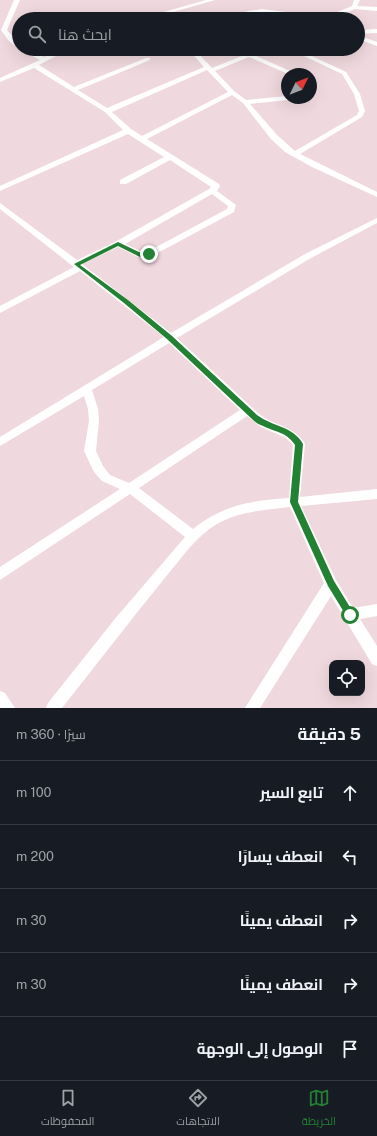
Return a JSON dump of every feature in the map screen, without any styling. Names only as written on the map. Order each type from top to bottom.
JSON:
[{"type":"street","points":[[12,41],[4,30],[17,0]]},
{"type":"street","points":[[173,12],[212,0]]},
{"type":"street","points":[[354,7],[357,0]]},
{"type":"street","points":[[342,12],[354,7],[377,9]]},
{"type":"street","points":[[250,12],[270,12]]},
{"type":"street","points":[[365,32],[377,31]]},
{"type":"street","points":[[365,39],[377,44]]},
{"type":"street","points":[[37,56],[45,60]]},
{"type":"street","points":[[0,80],[53,56]]},
{"type":"street","points":[[198,56],[232,92],[245,102],[274,137],[294,154],[377,195]]},
{"type":"street","points":[[107,112],[211,68],[246,56]]},
{"type":"street","points":[[251,56],[281,69]]},
{"type":"street","points":[[294,154],[355,120],[360,116],[362,111],[357,94],[344,74],[336,68],[308,56]]},
{"type":"street","points":[[73,90],[148,59]]},
{"type":"street","points":[[0,310],[212,191],[216,186],[128,131],[107,112],[34,65]]},
{"type":"street","points":[[142,139],[232,92]]},
{"type":"street","points":[[245,102],[281,99]]},
{"type":"street","points":[[0,189],[128,131]]},
{"type":"street","points":[[123,182],[170,157]]},
{"type":"street","points":[[118,244],[140,255],[149,254],[231,210],[232,205],[212,191]]},
{"type":"street","points":[[0,205],[78,266],[126,301],[170,338],[246,411],[265,424],[291,434],[299,444],[294,502],[331,584],[377,659]]},
{"type":"street","points":[[0,442],[308,256],[377,220]]},
{"type":"street","points":[[87,390],[93,409],[94,422],[90,451],[98,469],[106,478],[130,488],[193,536]]},
{"type":"street","points":[[0,574],[246,411]]},
{"type":"street","points":[[53,708],[119,624],[193,536],[212,521],[232,512],[253,506],[377,494]]},
{"type":"street","points":[[252,708],[331,584]]},
{"type":"street","points":[[350,615],[377,610]]},
{"type":"street","points":[[0,698],[8,708]]},
{"type":"route","points":[[149,254],[140,255],[118,244],[76,264],[126,301],[170,338],[246,411],[265,424],[291,434],[297,440],[299,444],[294,502],[331,584],[350,615]]}]
